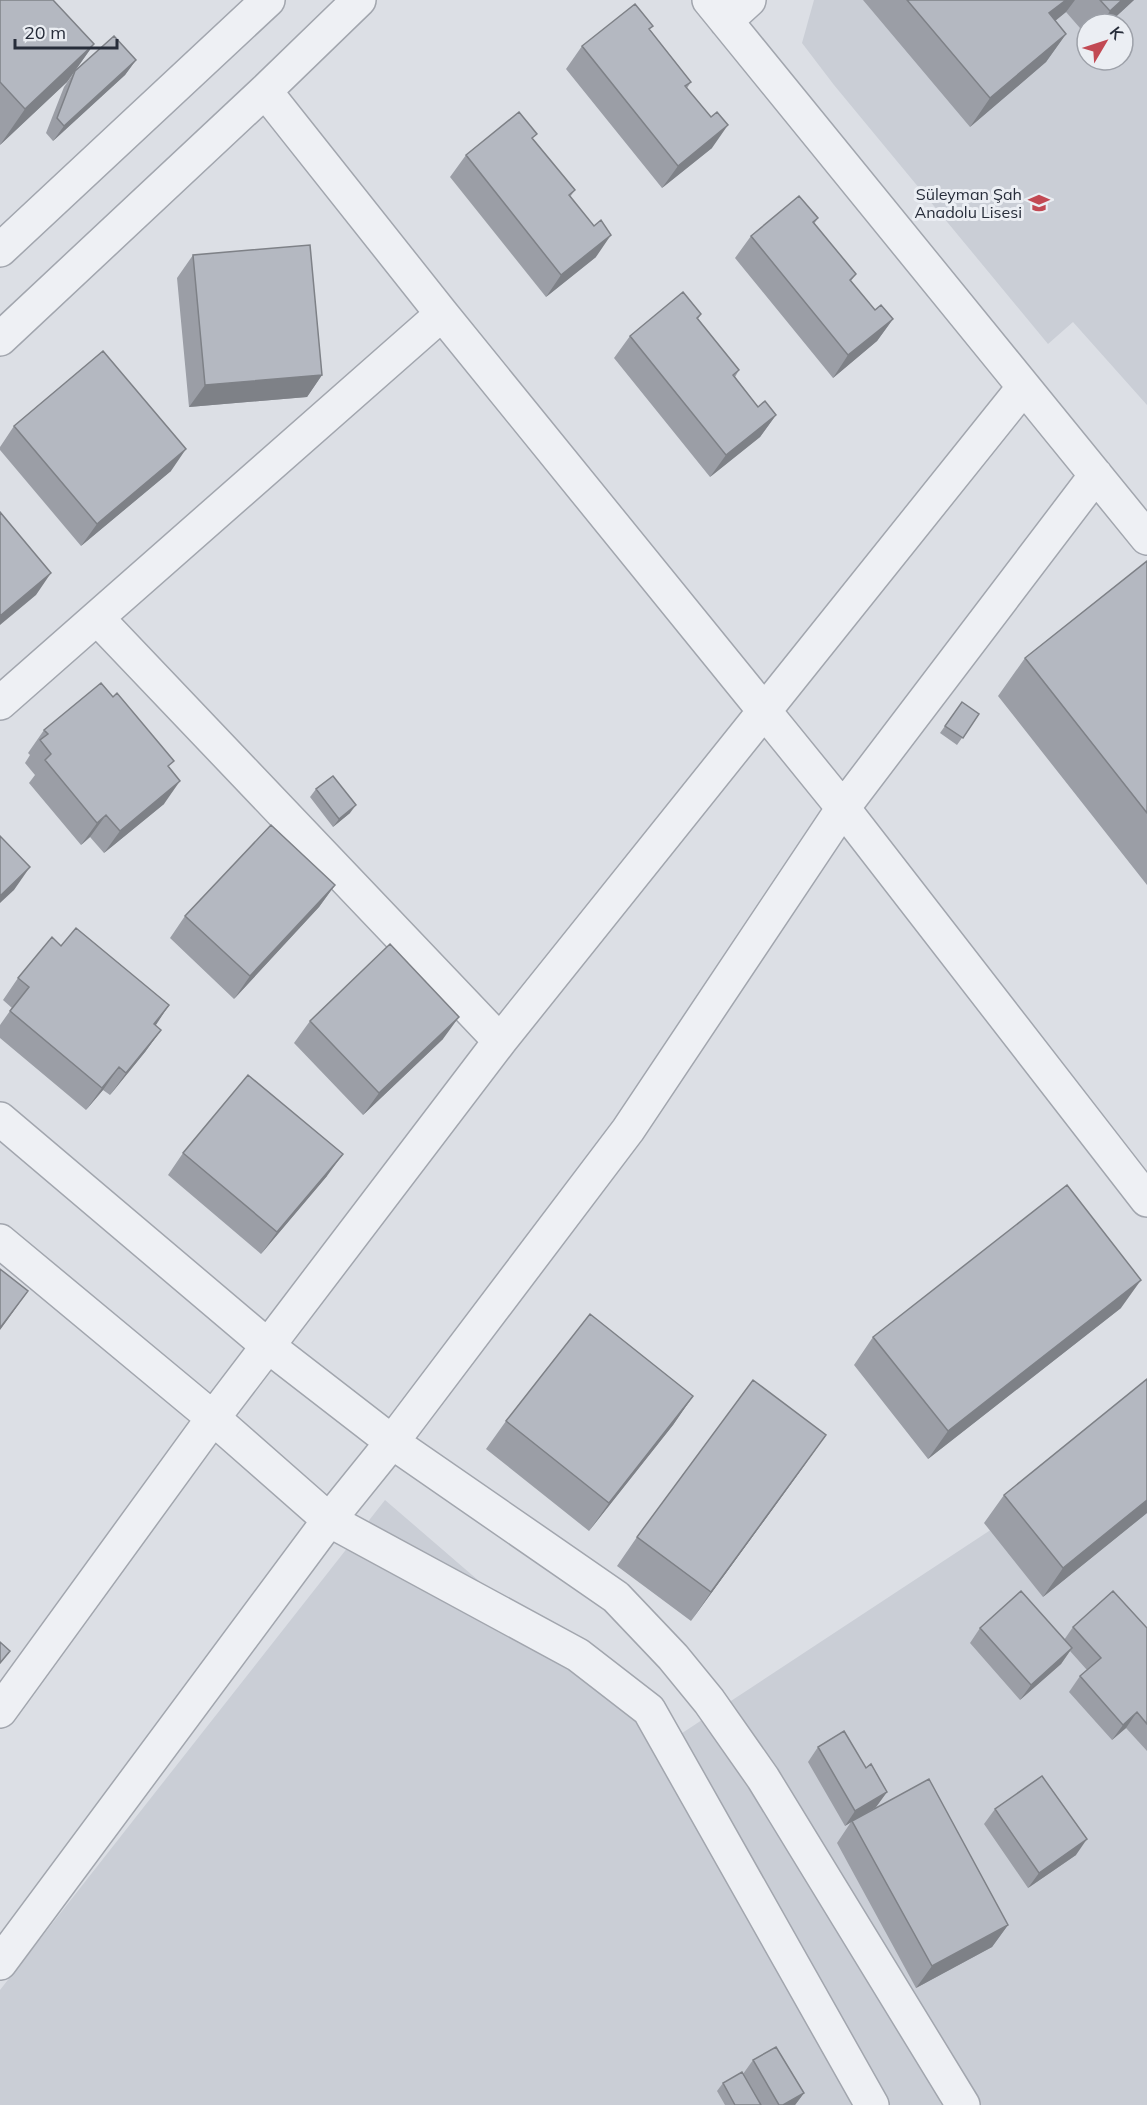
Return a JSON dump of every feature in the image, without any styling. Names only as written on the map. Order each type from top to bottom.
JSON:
[{"type":"street","points":[[2,243],[268,0]]},
{"type":"street","points":[[0,339],[265,92],[359,0]]},
{"type":"street","points":[[728,7],[1023,388],[1147,538]]},
{"type":"street","points":[[265,92],[442,314],[843,807],[1147,1200]]},
{"type":"street","points":[[0,703],[442,314]]},
{"type":"street","points":[[0,1711],[213,1418],[500,1041],[1023,388]]},
{"type":"street","points":[[0,1962],[329,1520],[392,1442],[628,1130],[843,807],[1096,475]]},
{"type":"street","points":[[98,619],[500,1041]]},
{"type":"street","points":[[0,1119],[268,1346],[392,1442],[616,1598],[673,1657],[709,1701],[764,1778],[963,2105]]},
{"type":"street","points":[[0,1241],[213,1418],[329,1520],[578,1655],[649,1710],[872,2105]]},
{"type":"shaded area","name":"Süleyman Şah Anadolu Lisesi","points":[[814,0],[1147,0],[1147,405],[1073,322],[1048,344],[834,85],[802,43]]},
{"type":"shaded area","points":[[1147,1427],[1147,2105],[0,2105],[0,1990],[385,1500],[667,1743]]},
{"type":"building","points":[[0,0],[53,0],[94,44],[25,109],[0,82]]},
{"type":"building","points":[[907,0],[1066,0],[1049,13],[1066,34],[990,98]]},
{"type":"building","points":[[1100,0],[1122,0],[1110,11]]},
{"type":"building","points":[[635,4],[653,26],[649,29],[691,82],[685,86],[711,117],[717,112],[728,125],[678,166],[582,46]]},
{"type":"building","points":[[114,36],[136,60],[64,126],[57,118],[75,71]]},
{"type":"building","points":[[519,112],[537,134],[532,138],[575,190],[569,195],[594,226],[601,220],[611,235],[561,275],[466,155]]},
{"type":"building","points":[[799,196],[818,218],[813,222],[856,274],[850,280],[875,310],[881,305],[893,319],[848,355],[751,236]]},
{"type":"building","points":[[310,245],[322,375],[205,385],[193,255]]},
{"type":"building","points":[[683,292],[701,314],[697,318],[739,370],[733,375],[758,407],[765,401],[776,415],[726,455],[630,336]]},
{"type":"building","points":[[103,351],[186,449],[97,524],[14,426]]},
{"type":"building","points":[[0,512],[51,573],[0,616]]},
{"type":"building","points":[[1147,561],[1147,813],[1025,658]]},
{"type":"building","points":[[101,683],[113,697],[117,693],[174,761],[168,766],[180,781],[120,831],[106,815],[97,823],[45,760],[51,754],[40,740],[48,734],[44,730]]},
{"type":"building","points":[[962,702],[979,714],[963,738],[945,726]]},
{"type":"building","points":[[333,776],[356,805],[339,819],[316,789]]},
{"type":"building","points":[[271,825],[335,885],[250,976],[185,916]]},
{"type":"building","points":[[0,836],[30,867],[0,896]]},
{"type":"building","points":[[76,928],[169,1005],[154,1024],[161,1030],[126,1073],[119,1067],[102,1088],[10,1011],[29,987],[18,978],[52,937],[61,946]]},
{"type":"building","points":[[390,944],[459,1017],[379,1093],[310,1021]]},
{"type":"building","points":[[248,1075],[343,1154],[277,1232],[183,1153]]},
{"type":"building","points":[[1067,1185],[1141,1280],[948,1431],[873,1337]]},
{"type":"building","points":[[0,1269],[28,1291],[0,1328]]},
{"type":"building","points":[[590,1314],[693,1396],[609,1503],[506,1421]]},
{"type":"building","points":[[1147,1379],[1147,1500],[1063,1568],[1004,1495]]},
{"type":"building","points":[[753,1380],[826,1435],[711,1592],[637,1537]]},
{"type":"building","points":[[1021,1591],[1072,1648],[1031,1685],[980,1628]]},
{"type":"building","points":[[1113,1591],[1147,1628],[1147,1724],[1137,1712],[1123,1725],[1080,1676],[1101,1658],[1073,1627]]},
{"type":"building","points":[[0,1642],[10,1651],[0,1663]]},
{"type":"building","points":[[844,1731],[866,1768],[871,1764],[887,1792],[855,1811],[818,1747]]},
{"type":"building","points":[[1042,1776],[1087,1839],[1039,1873],[995,1809]]},
{"type":"building","points":[[929,1779],[1008,1925],[932,1966],[852,1821]]},
{"type":"building","points":[[776,2047],[804,2093],[783,2105],[779,2105],[753,2060]]},
{"type":"building","points":[[742,2072],[761,2105],[735,2105],[723,2083]]},
{"type":"place","name":"Süleyman Şah Anadolu Lisesi","points":[[1039,203]]}]
